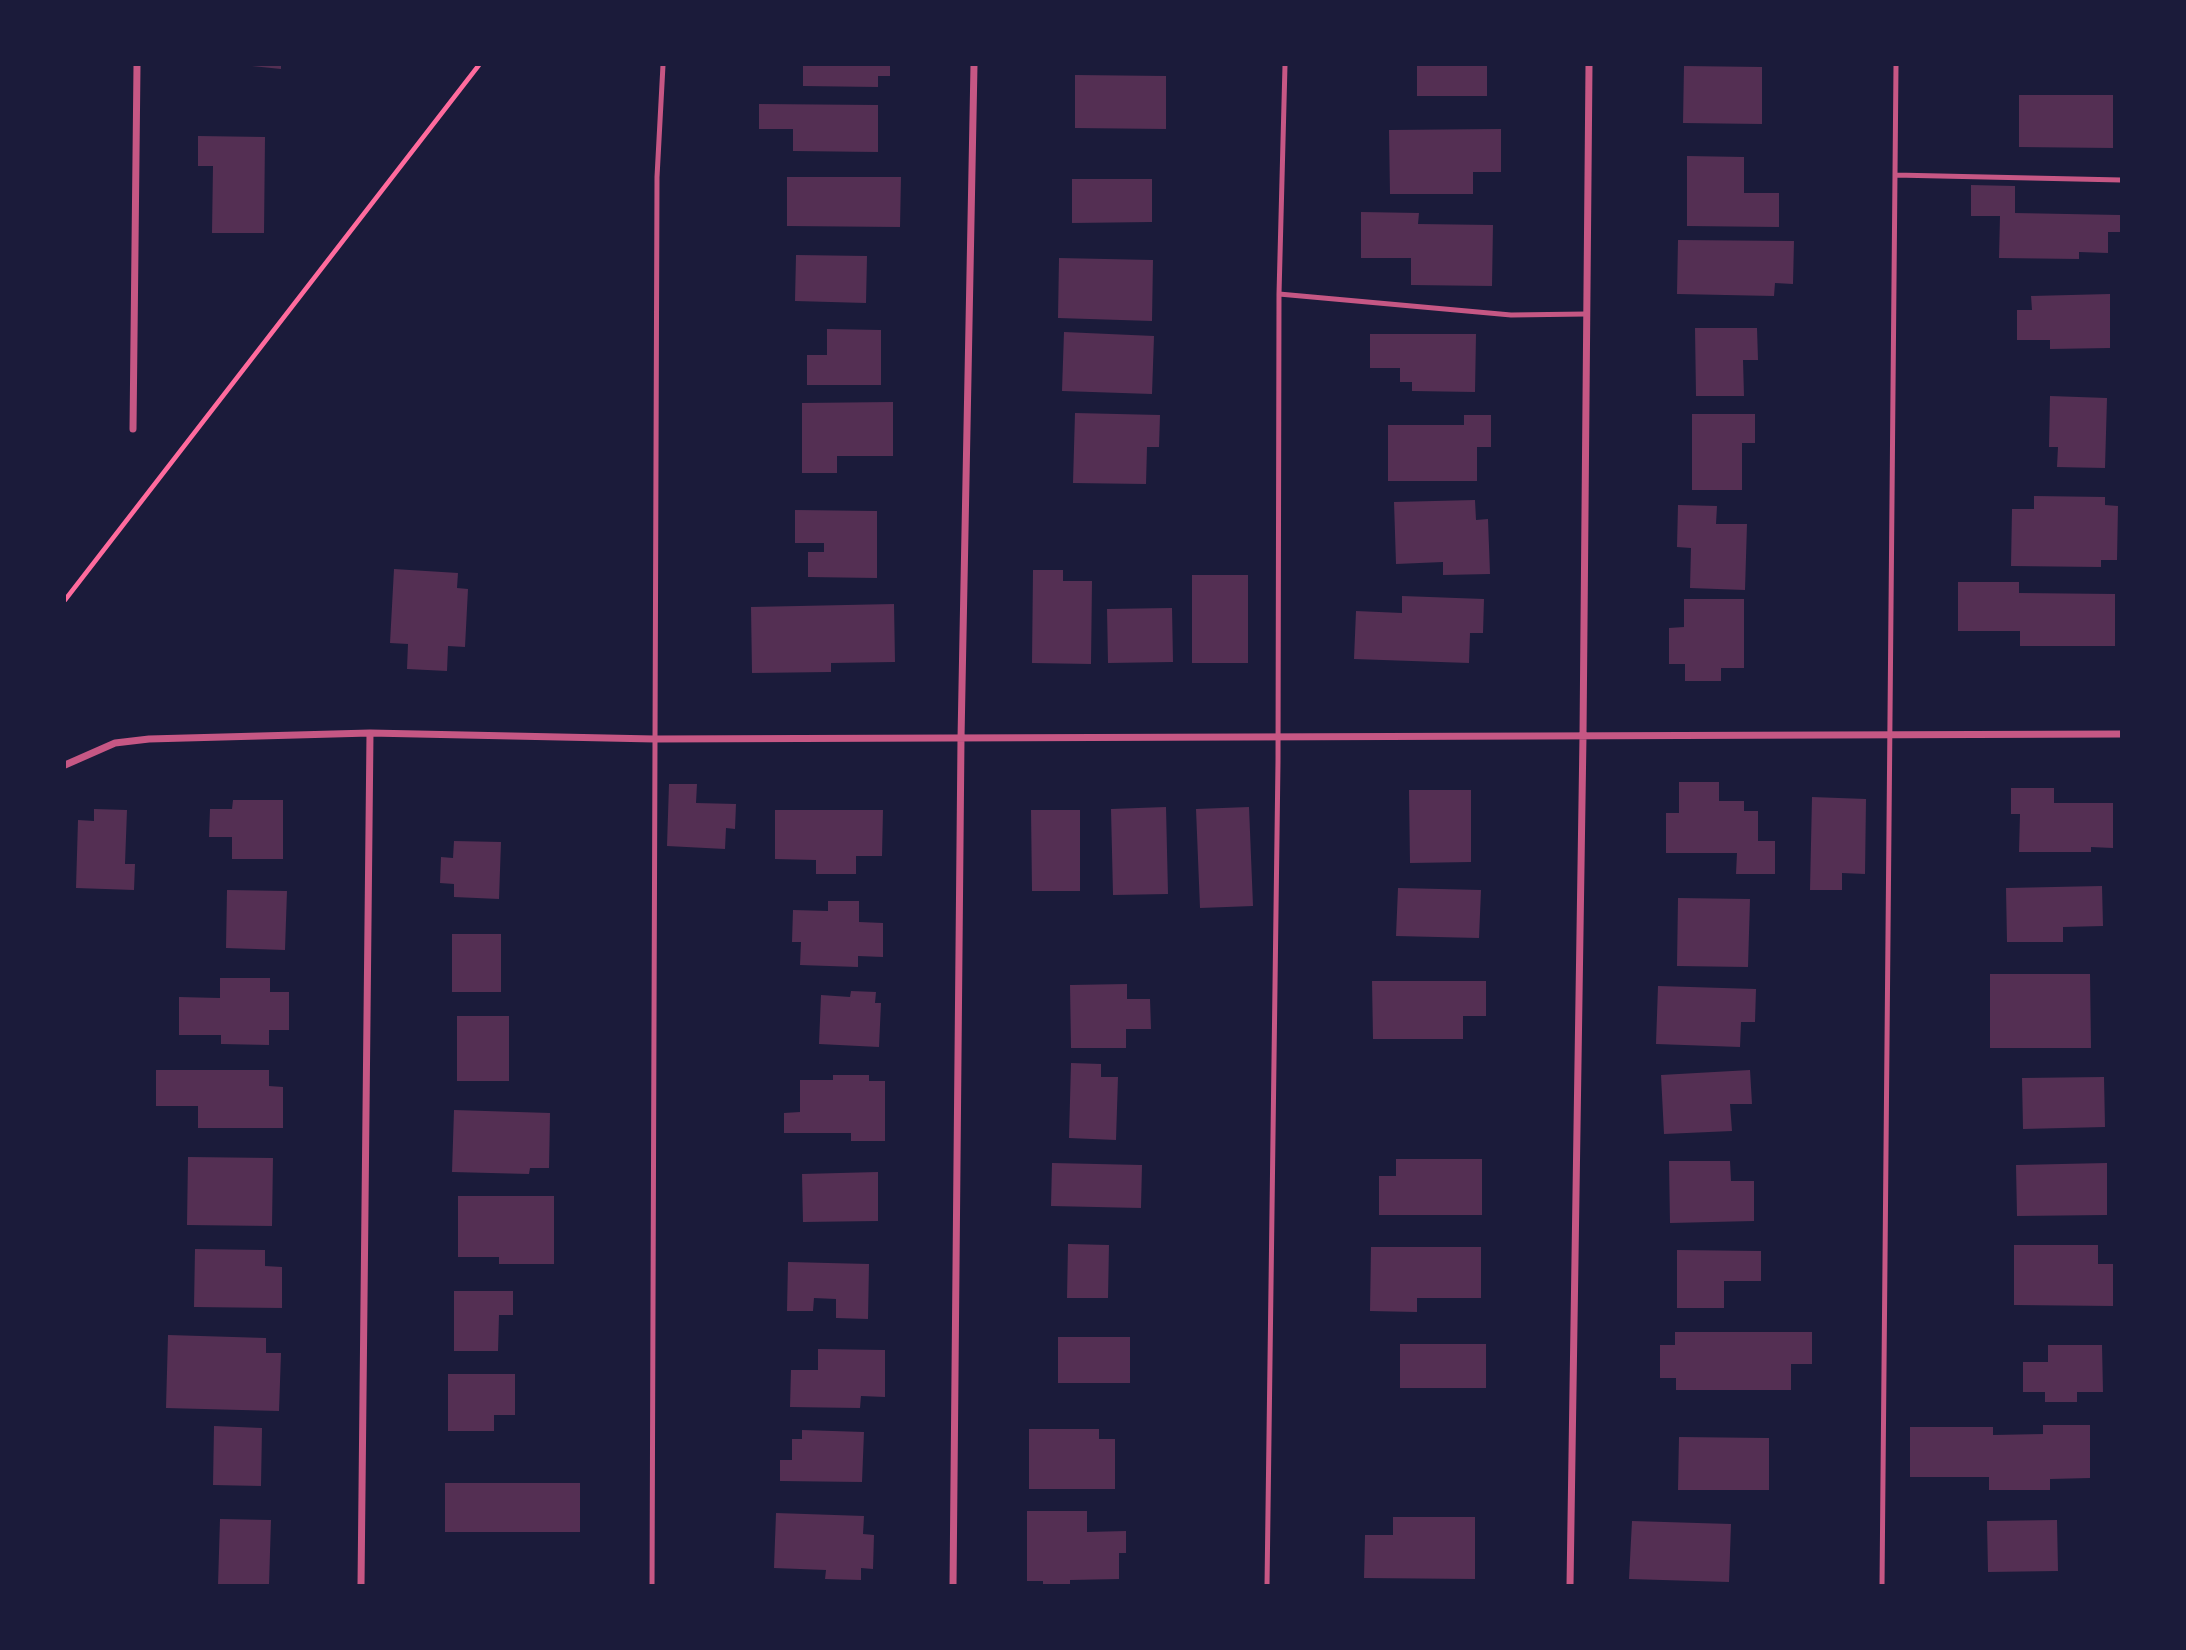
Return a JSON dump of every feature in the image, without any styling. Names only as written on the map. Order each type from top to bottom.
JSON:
[{"type":"street","points":[[133,429],[137,65]]},
{"type":"street","points":[[953,1585],[961,738],[974,65]]},
{"type":"street","points":[[1570,1585],[1583,736],[1589,65]]},
{"type":"street","points":[[361,1585],[370,733]]},
{"type":"street","points":[[65,765],[115,743],[149,739],[370,733],[654,739],[2121,734]]},
{"type":"lane","points":[[652,1585],[657,177],[663,65]]},
{"type":"lane","points":[[1267,1585],[1278,735],[1279,294],[1284,65]]},
{"type":"lane","points":[[1882,1585],[1896,65]]},
{"type":"lane","points":[[1895,175],[2121,180]]},
{"type":"lane","points":[[1279,294],[1511,315],[1586,314]]},
{"type":"path","points":[[65,600],[480,65]]},
{"type":"building","points":[[242,65],[281,65],[281,69]]},
{"type":"building","points":[[803,65],[890,65],[890,76],[878,76],[878,87],[803,86]]},
{"type":"building","points":[[1417,65],[1487,65],[1487,96],[1417,96]]},
{"type":"building","points":[[1684,66],[1762,67],[1762,124],[1683,123]]},
{"type":"building","points":[[1075,75],[1166,76],[1166,129],[1075,128]]},
{"type":"building","points":[[2019,95],[2113,95],[2113,148],[2019,147]]},
{"type":"building","points":[[759,104],[878,105],[878,152],[793,151],[793,129],[759,129]]},
{"type":"building","points":[[1501,129],[1501,172],[1473,172],[1473,194],[1390,194],[1389,130]]},
{"type":"building","points":[[198,136],[265,137],[264,233],[212,233],[213,166],[198,166]]},
{"type":"building","points":[[1687,156],[1744,157],[1744,193],[1779,193],[1779,227],[1687,226]]},
{"type":"building","points":[[787,177],[901,177],[900,227],[787,226]]},
{"type":"building","points":[[1072,179],[1152,179],[1152,222],[1072,223]]},
{"type":"building","points":[[1971,185],[2015,186],[2015,213],[2120,215],[2120,232],[2108,232],[2108,253],[2079,252],[2079,259],[1999,258],[2000,216],[1971,216]]},
{"type":"building","points":[[1361,212],[1419,213],[1418,224],[1493,225],[1492,286],[1411,285],[1411,258],[1361,258]]},
{"type":"building","points":[[1678,240],[1794,241],[1793,284],[1775,283],[1774,296],[1677,294]]},
{"type":"building","points":[[796,255],[867,256],[866,303],[795,301]]},
{"type":"building","points":[[1059,258],[1153,260],[1152,321],[1058,318]]},
{"type":"building","points":[[2110,294],[2110,348],[2050,349],[2050,340],[2017,340],[2017,310],[2032,310],[2031,296]]},
{"type":"building","points":[[1695,328],[1757,328],[1758,360],[1743,360],[1744,396],[1696,396]]},
{"type":"building","points":[[827,329],[881,330],[881,385],[807,385],[807,355],[827,355]]},
{"type":"building","points":[[1064,332],[1154,336],[1152,394],[1062,391]]},
{"type":"building","points":[[1370,334],[1476,334],[1475,392],[1412,391],[1412,382],[1400,382],[1400,368],[1370,368]]},
{"type":"building","points":[[2050,396],[2107,398],[2105,468],[2057,467],[2058,447],[2049,447]]},
{"type":"building","points":[[893,402],[893,456],[837,456],[837,473],[802,473],[802,403]]},
{"type":"building","points":[[1075,413],[1160,415],[1159,447],[1147,447],[1146,484],[1073,483]]},
{"type":"building","points":[[1692,414],[1755,414],[1755,443],[1742,443],[1742,490],[1692,490]]},
{"type":"building","points":[[1464,415],[1491,415],[1491,447],[1477,447],[1477,481],[1388,481],[1388,425],[1464,425]]},
{"type":"building","points":[[2034,496],[2105,497],[2105,505],[2118,506],[2117,560],[2101,560],[2101,567],[2011,566],[2012,509],[2034,509]]},
{"type":"building","points":[[1475,500],[1476,520],[1488,519],[1490,574],[1443,575],[1443,562],[1396,564],[1394,502]]},
{"type":"building","points":[[1678,505],[1717,506],[1716,524],[1747,524],[1745,590],[1690,588],[1691,548],[1677,547]]},
{"type":"building","points":[[795,510],[877,511],[877,578],[808,577],[808,552],[824,552],[824,543],[795,543]]},
{"type":"building","points":[[394,569],[458,573],[457,588],[468,589],[465,647],[448,646],[447,671],[407,669],[408,644],[390,643]]},
{"type":"building","points":[[1033,570],[1063,570],[1063,581],[1092,581],[1091,664],[1032,663]]},
{"type":"building","points":[[1192,575],[1248,575],[1248,663],[1192,663]]},
{"type":"building","points":[[1958,582],[2019,582],[2019,593],[2115,594],[2115,646],[2020,646],[2020,631],[1958,631]]},
{"type":"building","points":[[1402,596],[1484,599],[1483,633],[1470,633],[1469,663],[1354,659],[1356,611],[1402,613]]},
{"type":"building","points":[[1684,599],[1744,599],[1744,668],[1721,668],[1721,681],[1685,681],[1685,664],[1669,664],[1669,628],[1684,627]]},
{"type":"building","points":[[894,604],[895,662],[831,663],[831,672],[752,673],[751,607]]},
{"type":"building","points":[[1172,608],[1173,662],[1108,663],[1107,609]]},
{"type":"building","points":[[1679,782],[1719,782],[1719,801],[1744,801],[1744,811],[1758,811],[1758,841],[1775,841],[1775,874],[1736,874],[1737,853],[1666,853],[1666,813],[1679,813]]},
{"type":"building","points":[[669,784],[697,784],[696,803],[736,804],[735,829],[726,828],[725,849],[667,846]]},
{"type":"building","points":[[2011,788],[2054,788],[2054,803],[2113,803],[2113,848],[2091,847],[2091,852],[2019,852],[2020,814],[2011,814]]},
{"type":"building","points":[[1409,790],[1471,790],[1471,862],[1410,863]]},
{"type":"building","points":[[1812,797],[1866,799],[1865,874],[1842,873],[1842,890],[1810,890]]},
{"type":"building","points":[[233,800],[283,800],[283,859],[232,859],[232,837],[209,837],[210,809],[232,809]]},
{"type":"building","points":[[1166,807],[1168,894],[1113,895],[1111,809]]},
{"type":"building","points":[[1249,807],[1253,906],[1200,908],[1196,809]]},
{"type":"building","points":[[94,809],[127,810],[125,864],[135,864],[134,890],[76,888],[78,820],[94,821]]},
{"type":"building","points":[[775,810],[883,810],[882,856],[856,856],[856,874],[816,874],[816,860],[775,859]]},
{"type":"building","points":[[1031,810],[1080,810],[1080,891],[1032,891]]},
{"type":"building","points":[[454,841],[501,842],[499,899],[454,897],[454,884],[440,883],[441,857],[453,858]]},
{"type":"building","points":[[2102,886],[2103,926],[2063,927],[2063,942],[2007,942],[2006,888]]},
{"type":"building","points":[[1398,888],[1481,890],[1479,938],[1396,936]]},
{"type":"building","points":[[227,890],[287,891],[285,950],[226,948]]},
{"type":"building","points":[[1678,898],[1750,899],[1748,967],[1677,966]]},
{"type":"building","points":[[828,901],[859,901],[859,922],[883,923],[883,957],[858,956],[858,967],[800,965],[801,942],[792,942],[793,910],[828,911]]},
{"type":"building","points":[[452,934],[501,934],[501,992],[452,992]]},
{"type":"building","points":[[1990,974],[2090,974],[2091,1048],[1990,1048]]},
{"type":"building","points":[[220,978],[270,978],[270,992],[289,992],[289,1030],[269,1030],[269,1045],[221,1044],[221,1035],[179,1035],[179,997],[220,998]]},
{"type":"building","points":[[1372,981],[1486,981],[1486,1016],[1463,1016],[1463,1039],[1373,1039]]},
{"type":"building","points":[[1127,984],[1127,999],[1150,999],[1151,1029],[1126,1029],[1126,1048],[1071,1048],[1070,985]]},
{"type":"building","points":[[1658,986],[1756,989],[1755,1022],[1741,1022],[1740,1047],[1656,1044]]},
{"type":"building","points":[[851,991],[876,992],[875,1003],[881,1003],[879,1047],[819,1044],[821,995],[850,997]]},
{"type":"building","points":[[457,1016],[509,1016],[509,1081],[457,1081]]},
{"type":"building","points":[[1071,1063],[1101,1064],[1101,1077],[1118,1077],[1116,1140],[1069,1138]]},
{"type":"building","points":[[156,1070],[269,1070],[269,1086],[283,1087],[283,1128],[198,1128],[198,1106],[156,1106]]},
{"type":"building","points":[[1750,1070],[1752,1104],[1730,1104],[1732,1131],[1664,1134],[1661,1075]]},
{"type":"building","points":[[833,1075],[869,1075],[869,1081],[885,1081],[885,1141],[851,1141],[851,1133],[784,1133],[784,1113],[800,1112],[800,1080],[833,1080]]},
{"type":"building","points":[[2104,1077],[2105,1127],[2023,1129],[2022,1078]]},
{"type":"building","points":[[454,1110],[550,1113],[549,1168],[530,1168],[529,1174],[452,1172]]},
{"type":"building","points":[[188,1157],[273,1158],[272,1226],[187,1225]]},
{"type":"building","points":[[1396,1159],[1482,1159],[1482,1215],[1379,1215],[1379,1176],[1396,1176]]},
{"type":"building","points":[[1669,1161],[1730,1161],[1731,1181],[1754,1181],[1754,1221],[1670,1223]]},
{"type":"building","points":[[1052,1163],[1142,1165],[1141,1208],[1051,1206]]},
{"type":"building","points":[[2107,1163],[2107,1215],[2017,1216],[2016,1165]]},
{"type":"building","points":[[878,1172],[878,1221],[803,1222],[802,1174]]},
{"type":"building","points":[[458,1196],[554,1196],[554,1264],[499,1264],[499,1257],[458,1257]]},
{"type":"building","points":[[1068,1244],[1109,1245],[1108,1298],[1067,1298]]},
{"type":"building","points":[[2014,1245],[2098,1245],[2098,1264],[2113,1264],[2113,1306],[2014,1305]]},
{"type":"building","points":[[1371,1247],[1481,1247],[1481,1298],[1417,1298],[1417,1312],[1370,1311]]},
{"type":"building","points":[[195,1249],[265,1250],[265,1266],[282,1267],[282,1308],[194,1307]]},
{"type":"building","points":[[1677,1250],[1761,1251],[1761,1281],[1724,1281],[1724,1308],[1677,1308]]},
{"type":"building","points":[[788,1262],[869,1264],[868,1319],[836,1318],[836,1299],[814,1298],[813,1311],[787,1311]]},
{"type":"building","points":[[454,1291],[513,1291],[513,1315],[499,1315],[498,1351],[454,1351]]},
{"type":"building","points":[[1675,1332],[1812,1332],[1812,1364],[1791,1364],[1791,1390],[1676,1390],[1676,1378],[1660,1378],[1660,1345],[1675,1345]]},
{"type":"building","points":[[168,1335],[266,1338],[266,1353],[281,1353],[279,1411],[166,1408]]},
{"type":"building","points":[[1058,1337],[1130,1337],[1130,1383],[1058,1383]]},
{"type":"building","points":[[1400,1344],[1486,1344],[1486,1388],[1400,1388]]},
{"type":"building","points":[[2048,1345],[2102,1345],[2103,1392],[2077,1392],[2077,1402],[2045,1402],[2045,1392],[2023,1392],[2023,1362],[2048,1362]]},
{"type":"building","points":[[818,1349],[885,1350],[885,1397],[861,1396],[860,1408],[790,1407],[791,1370],[818,1370]]},
{"type":"building","points":[[448,1374],[515,1374],[515,1415],[494,1415],[494,1431],[448,1431]]},
{"type":"building","points":[[2043,1425],[2090,1425],[2090,1478],[2050,1479],[2050,1490],[1989,1490],[1989,1477],[1910,1477],[1910,1427],[1993,1427],[1993,1435],[2043,1434]]},
{"type":"building","points":[[214,1426],[262,1428],[261,1486],[213,1485]]},
{"type":"building","points":[[1029,1429],[1099,1429],[1099,1439],[1115,1439],[1115,1489],[1029,1489]]},
{"type":"building","points":[[802,1430],[864,1432],[862,1482],[780,1481],[780,1460],[792,1460],[792,1439],[802,1439]]},
{"type":"building","points":[[1679,1437],[1769,1438],[1769,1490],[1678,1490]]},
{"type":"building","points":[[445,1483],[580,1483],[580,1532],[445,1532]]},
{"type":"building","points":[[1027,1511],[1087,1511],[1087,1532],[1126,1531],[1126,1553],[1119,1553],[1119,1579],[1070,1580],[1070,1585],[1043,1585],[1043,1581],[1027,1581]]},
{"type":"building","points":[[776,1513],[864,1516],[863,1534],[874,1535],[873,1569],[861,1568],[861,1580],[825,1579],[826,1570],[774,1568]]},
{"type":"building","points":[[1393,1517],[1475,1517],[1475,1579],[1364,1578],[1365,1535],[1393,1535]]},
{"type":"building","points":[[220,1519],[271,1520],[269,1585],[218,1585]]},
{"type":"building","points":[[2057,1520],[2058,1571],[1988,1572],[1987,1521]]},
{"type":"building","points":[[1632,1521],[1731,1524],[1729,1582],[1629,1579]]}]
